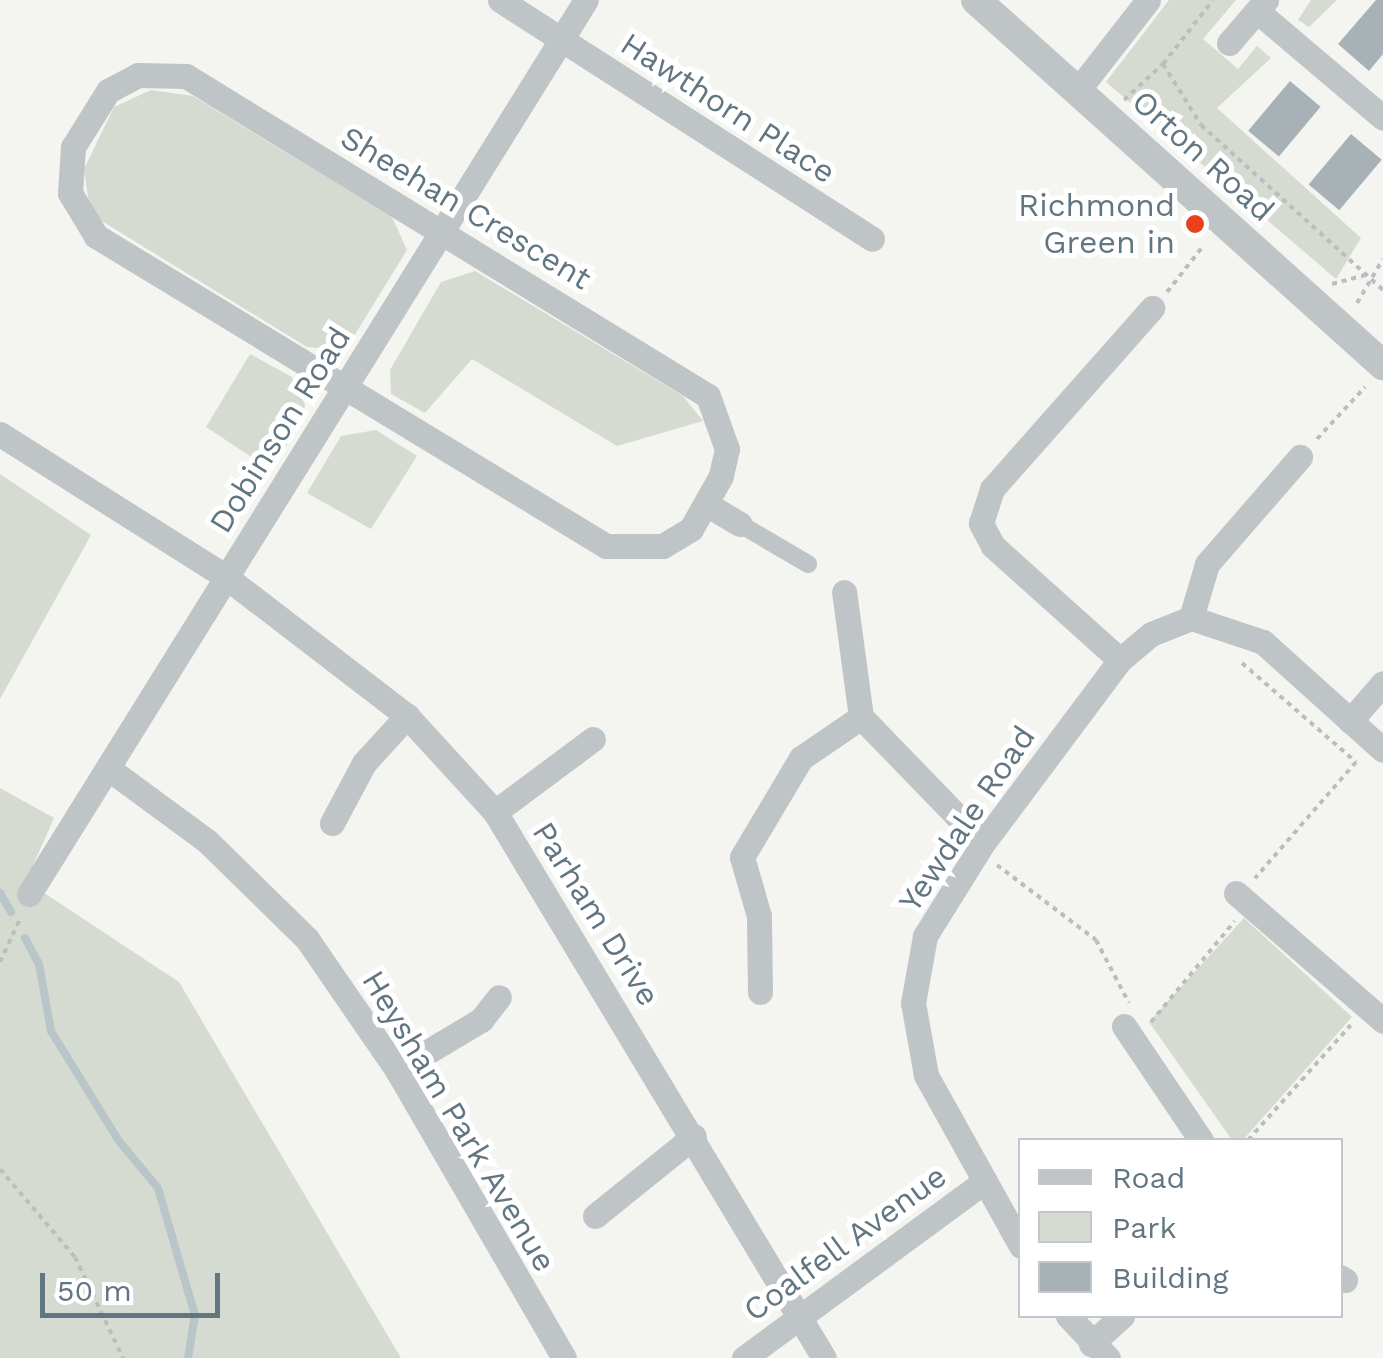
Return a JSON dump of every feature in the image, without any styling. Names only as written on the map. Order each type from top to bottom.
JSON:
[{"type":"street","name":"Hawthorn Place","points":[[500,0],[872,239]]},
{"type":"street","name":"Dobinson Road","points":[[29,894],[586,0]]},
{"type":"street","name":"Orton Road","points":[[976,0],[1078,90],[1374,376]]},
{"type":"street","points":[[1078,90],[1148,0]]},
{"type":"street","points":[[1229,43],[1262,5],[1383,118]]},
{"type":"street","name":"Sheehan Crescent","points":[[138,75],[186,76],[444,232],[708,396],[727,449],[708,505],[691,530],[663,546],[606,546],[96,236],[70,193],[73,147],[108,91],[138,75]]},
{"type":"street","points":[[1120,660],[992,546],[981,523],[992,489],[1160,300]]},
{"type":"street","name":"Parham Drive","points":[[0,434],[226,577],[406,716],[496,812],[824,1358]]},
{"type":"street","points":[[1309,448],[1207,564],[1191,618],[1263,642],[1383,750]]},
{"type":"street","points":[[708,505],[808,564]]},
{"type":"street","points":[[844,592],[860,717],[983,843]]},
{"type":"street","name":"Yewdale Road","points":[[1018,1242],[926,1075],[913,1003],[925,936],[983,843],[1120,660],[1150,634],[1191,618]]},
{"type":"street","points":[[1350,721],[1383,684]]},
{"type":"street","points":[[332,823],[364,763],[406,716]]},
{"type":"street","points":[[760,992],[759,916],[742,857],[801,758],[860,717]]},
{"type":"street","points":[[496,812],[593,738]]},
{"type":"street","name":"Heysham Park Avenue","points":[[108,769],[207,841],[306,939],[397,1070],[564,1358]]},
{"type":"street","points":[[1238,904],[1383,1021]]},
{"type":"street","points":[[397,1070],[481,1020],[498,997]]},
{"type":"street","points":[[1124,1026],[1200,1138]]},
{"type":"street","points":[[595,1216],[694,1136]]},
{"type":"street","name":"Coalfell Avenue","points":[[744,1358],[985,1181]]},
{"type":"street","points":[[1070,1318],[1099,1351],[1121,1318]]},
{"type":"path","points":[[1120,105],[1164,64],[1213,0]]},
{"type":"path","points":[[1164,64],[1201,126],[1383,290]]},
{"type":"path","points":[[1160,300],[1204,244]]},
{"type":"path","points":[[1355,309],[1368,275],[1383,259]]},
{"type":"path","points":[[1332,284],[1368,275]]},
{"type":"path","points":[[1309,448],[1374,376]]},
{"type":"path","points":[[1240,661],[1356,762],[1252,881],[1266,894]]},
{"type":"path","points":[[1009,850],[997,866],[1096,940],[1146,1028],[1238,904]]},
{"type":"path","points":[[0,962],[29,894]]},
{"type":"path","points":[[1250,1138],[1352,1023]]},
{"type":"path","points":[[0,1170],[75,1257],[123,1357]]},
{"type":"green space","points":[[1169,0],[1236,0],[1203,39],[1238,69],[1257,46],[1271,58],[1217,108],[1361,238],[1336,279],[1106,82]]},
{"type":"green space","points":[[1311,0],[1337,0],[1309,27],[1298,20]]},
{"type":"green space","points":[[151,90],[193,96],[392,217],[407,250],[354,336],[329,349],[307,347],[100,220],[89,204],[84,169],[114,107]]},
{"type":"green space","points":[[475,271],[683,396],[703,421],[617,446],[472,359],[425,413],[391,394],[390,370],[441,282]]},
{"type":"green space","points":[[250,354],[292,377],[305,405],[302,422],[271,470],[206,427]]},
{"type":"green space","points":[[376,430],[417,456],[371,529],[307,493],[341,436]]},
{"type":"green space","points":[[0,474],[91,535],[0,699]]},
{"type":"green space","points":[[0,788],[54,818],[26,881],[179,982],[401,1358],[0,1358]]},
{"type":"green space","points":[[1244,918],[1352,1017],[1245,1138],[1231,1138],[1149,1022]]},
{"type":"building","points":[[1376,0],[1383,0],[1383,54],[1369,71],[1338,44]]},
{"type":"building","points":[[1290,81],[1321,107],[1279,157],[1248,131]]},
{"type":"building","points":[[1351,134],[1382,160],[1339,210],[1309,185]]},
{"type":"waterway","points":[[0,893],[11,912]]},
{"type":"waterway","points":[[25,938],[39,964],[51,1031],[119,1141],[158,1188],[195,1315],[188,1358]]},
{"type":"place","name":"Richmond Green in","points":[[1195,224]]}]
